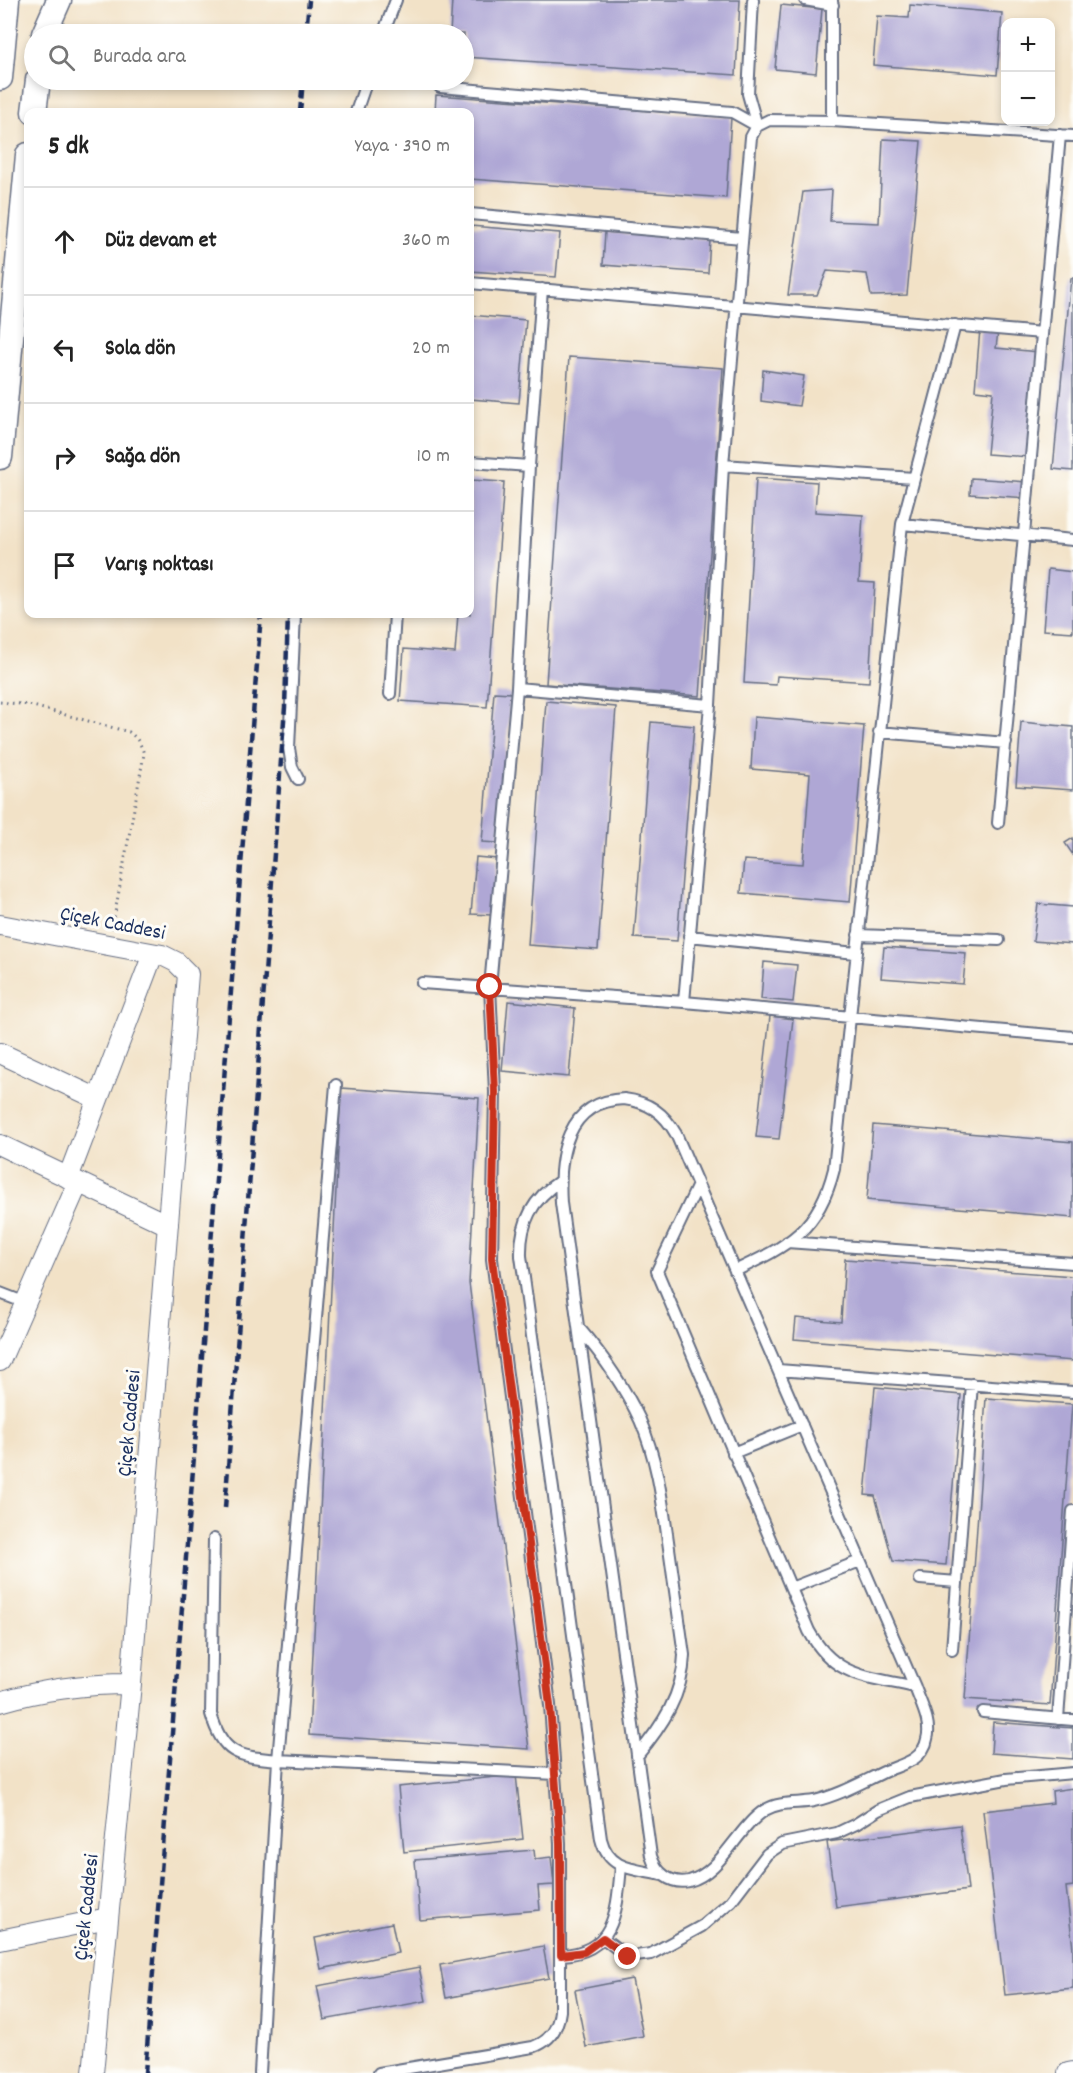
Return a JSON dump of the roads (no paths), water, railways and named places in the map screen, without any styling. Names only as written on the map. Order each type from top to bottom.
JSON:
[{"type":"street","points":[[0,78],[7,0]]},
{"type":"street","points":[[48,24],[59,0]]},
{"type":"street","points":[[34,108],[37,90]]},
{"type":"street","points":[[0,457],[24,198]]},
{"type":"street","name":"Çiçek Caddesi","points":[[0,924],[153,954],[177,962],[188,974],[131,1684],[93,2073]]},
{"type":"street","points":[[0,1361],[26,1303],[73,1180],[98,1099],[153,954]]},
{"type":"street","points":[[0,1053],[98,1099]]},
{"type":"street","points":[[0,1145],[168,1225]]},
{"type":"street","points":[[0,1702],[52,1689],[131,1684]]},
{"type":"street","points":[[0,1940],[108,1918]]},
{"type":"street","points":[[1068,2073],[1073,2072]]},
{"type":"lane","points":[[387,24],[396,0]]},
{"type":"lane","points":[[753,0],[748,94],[757,126]]},
{"type":"lane","points":[[805,0],[832,2],[832,121]]},
{"type":"lane","points":[[358,108],[364,90]]},
{"type":"lane","points":[[474,90],[732,112],[757,126]]},
{"type":"lane","points":[[684,1002],[710,705],[723,465],[750,137],[757,126],[769,120],[832,121],[1073,136]]},
{"type":"lane","points":[[998,823],[1060,135]]},
{"type":"lane","points":[[474,214],[742,238]]},
{"type":"lane","points":[[474,283],[1042,333]]},
{"type":"lane","points":[[379,2073],[532,2047],[545,2041],[556,2029],[559,2020],[560,1843],[556,1774],[542,1637],[492,1259],[495,1092],[490,987],[517,688],[529,466],[542,289]]},
{"type":"lane","points":[[735,1271],[787,1242],[813,1220],[824,1201],[834,1169],[902,524],[955,325]]},
{"type":"lane","points":[[474,462],[529,466]]},
{"type":"lane","points":[[723,465],[914,477]]},
{"type":"lane","points":[[902,524],[1073,540]]},
{"type":"lane","points":[[295,618],[289,748],[292,767],[298,779]]},
{"type":"lane","points":[[390,693],[394,618]]},
{"type":"lane","points":[[517,688],[710,705]]},
{"type":"lane","points":[[879,732],[1005,743]]},
{"type":"lane","points":[[858,935],[999,940]]},
{"type":"lane","points":[[689,936],[856,953]]},
{"type":"lane","points":[[422,983],[684,1002],[1073,1037]]},
{"type":"lane","points":[[260,2073],[278,1760],[336,1085]]},
{"type":"lane","points":[[560,1181],[540,1196],[526,1217],[522,1230],[522,1256],[601,1839],[608,1856],[621,1866],[662,1875],[675,1881],[689,1881],[716,1865],[741,1832],[768,1808],[830,1796],[866,1782],[915,1758],[925,1746],[928,1724],[915,1687],[676,1134],[662,1114],[644,1103],[624,1098],[598,1104],[578,1122],[567,1138],[560,1181],[578,1328],[651,1856],[662,1875]]},
{"type":"lane","points":[[698,1185],[657,1271],[809,1631],[815,1643],[832,1661],[850,1673],[915,1687]]},
{"type":"lane","points":[[787,1242],[1073,1263]]},
{"type":"lane","points":[[0,1293],[26,1303]]},
{"type":"lane","points":[[578,1328],[607,1362],[619,1381],[649,1444],[661,1491],[684,1655],[682,1679],[672,1706],[652,1739],[637,1756]]},
{"type":"lane","points":[[778,1370],[1073,1392]]},
{"type":"lane","points":[[952,1650],[972,1384]]},
{"type":"lane","points":[[733,1453],[802,1425]]},
{"type":"lane","points":[[1058,1719],[1073,1511]]},
{"type":"lane","points":[[214,1539],[211,1714],[220,1737],[233,1751],[241,1756],[278,1760],[556,1774]]},
{"type":"lane","points":[[791,1588],[860,1561]]},
{"type":"lane","points":[[920,1579],[957,1582]]},
{"type":"lane","points":[[983,1712],[1073,1720]]},
{"type":"lane","points":[[603,1938],[628,1957],[651,1954],[692,1933],[717,1914],[731,1901],[761,1861],[774,1848],[791,1841],[828,1835],[846,1829],[878,1810],[910,1797],[1006,1779],[1073,1773]]},
{"type":"lane","points":[[561,1955],[584,1952],[603,1938],[613,1921],[621,1866]]},
{"type":"railway","points":[[307,24],[309,0]]},
{"type":"railway","points":[[300,108],[302,90]]},
{"type":"railway","points":[[145,2073],[261,618]]},
{"type":"railway","points":[[225,1508],[285,707],[288,618]]}]
